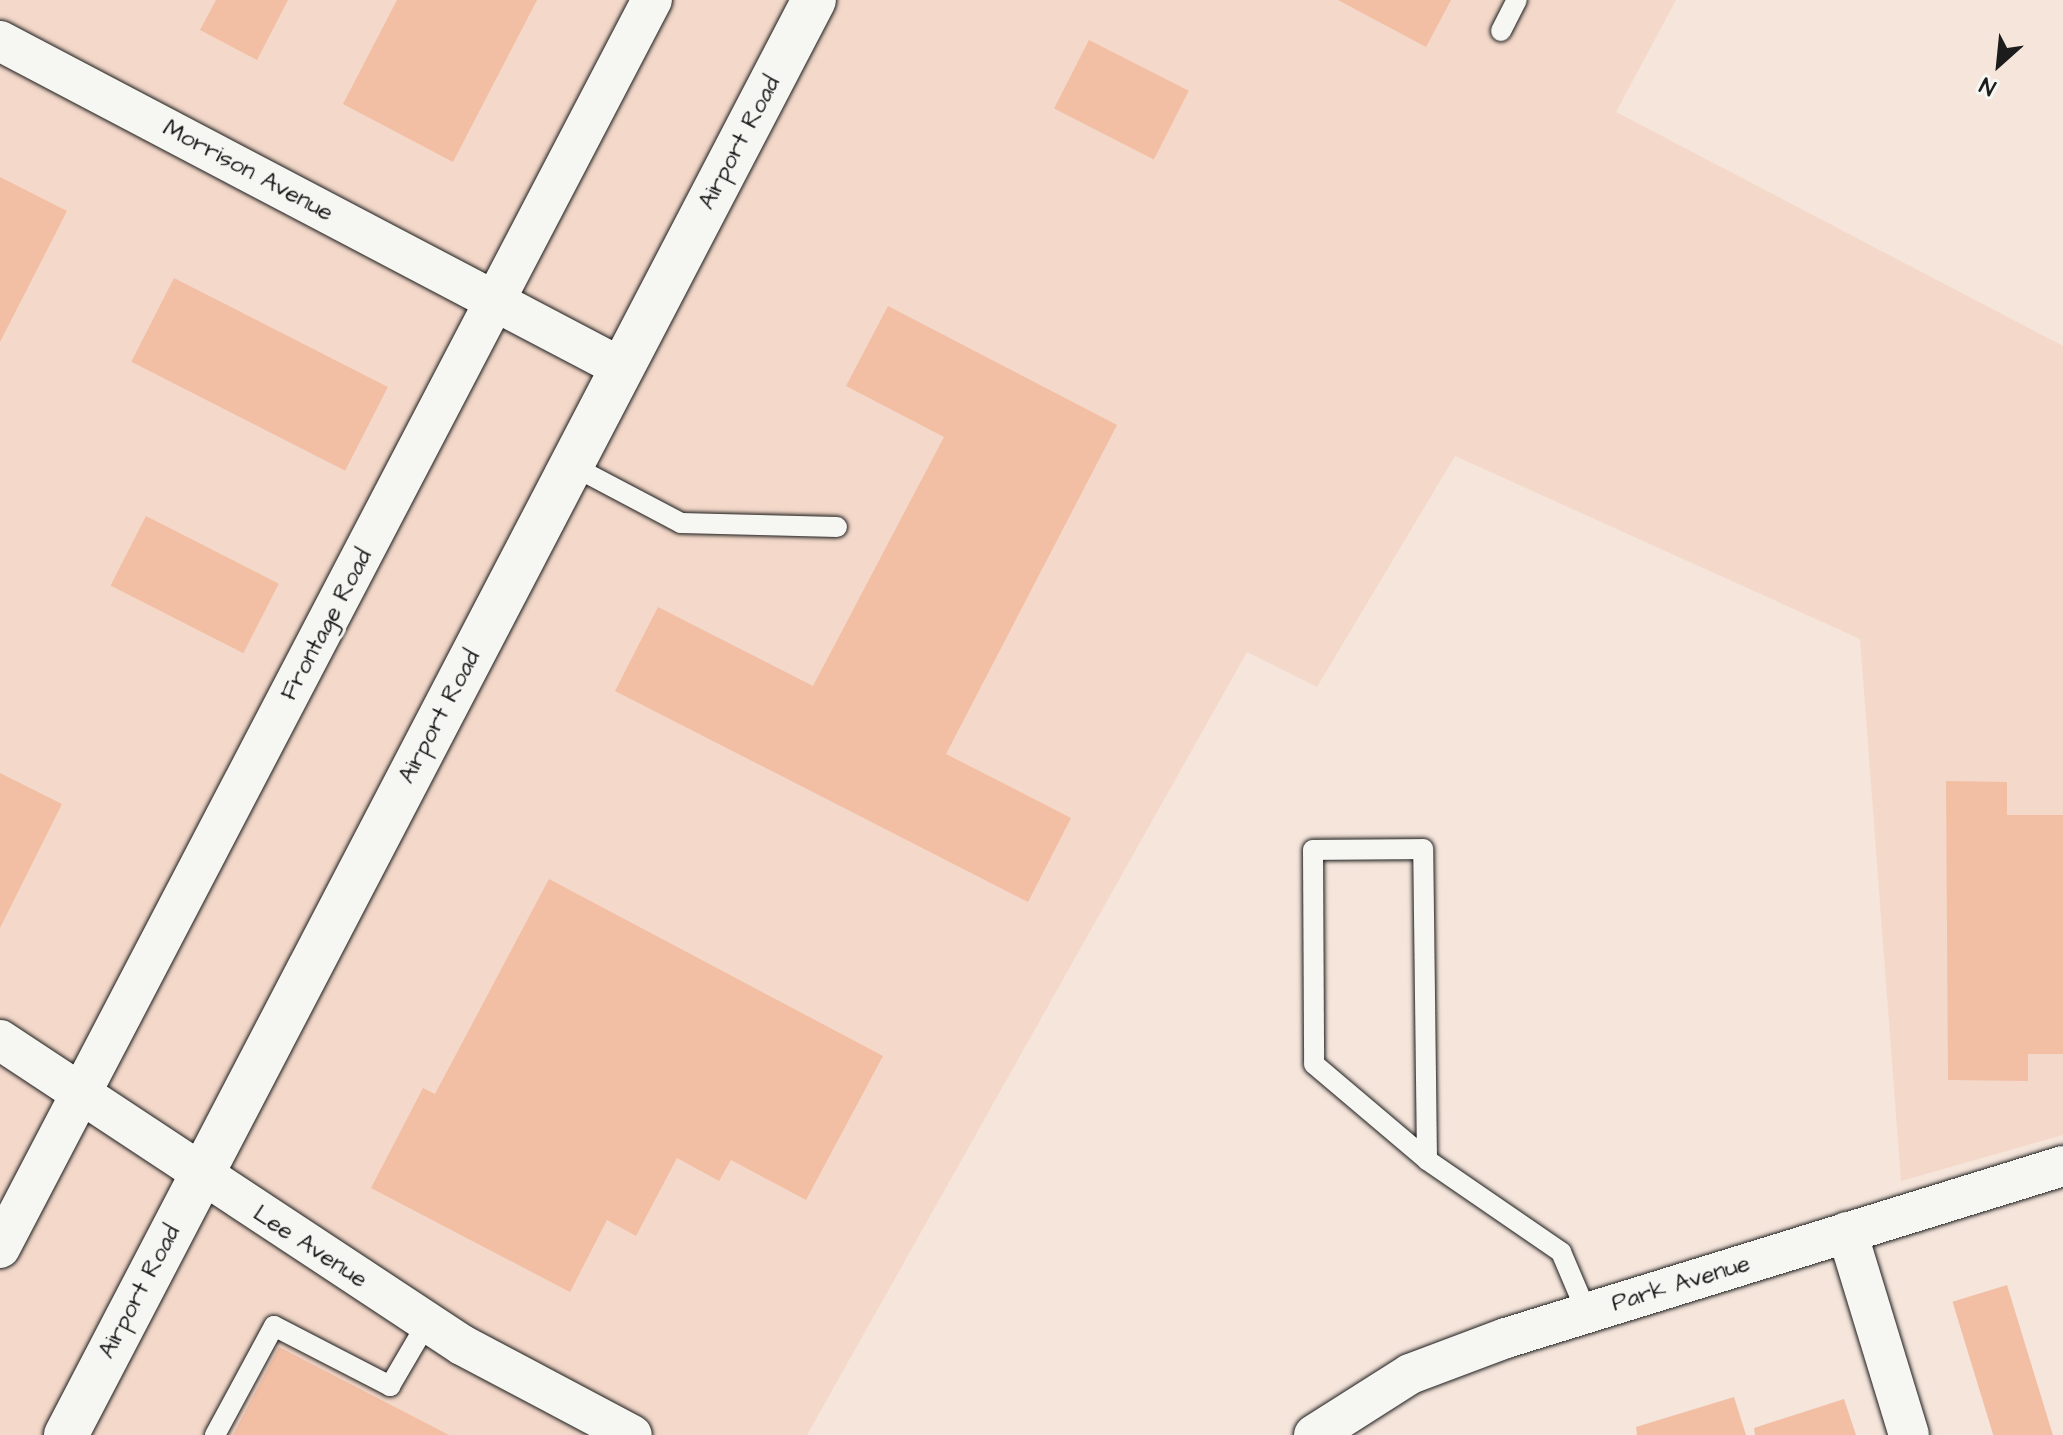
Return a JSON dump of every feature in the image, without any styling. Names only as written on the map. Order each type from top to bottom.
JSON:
[{"type":"main road","name":"Airport Road","points":[[66,1435],[814,0]]},
{"type":"street","name":"Frontage Road","points":[[0,1248],[497,302],[652,0]]},
{"type":"street","name":"Morrison Avenue","points":[[0,41],[622,368]]},
{"type":"street","name":"Lee Avenue","points":[[0,1040],[200,1177],[427,1323],[632,1435]]},
{"type":"street","name":"Park Avenue","points":[[1314,1435],[1410,1374],[1587,1313],[2063,1166]]},
{"type":"street","points":[[1847,1232],[1909,1435]]},
{"type":"lane","points":[[1501,31],[1517,0]]},
{"type":"lane","points":[[571,465],[681,523],[837,527]]},
{"type":"lane","points":[[1427,1160],[1423,849],[1313,850],[1314,1064],[1427,1160],[1561,1252],[1587,1313]]},
{"type":"lane","points":[[215,1435],[274,1326],[390,1386],[427,1323]]},
{"type":"shaded area","points":[[0,0],[1676,0],[1616,112],[2063,346],[2063,1135],[1901,1181],[1860,639],[1455,456],[1317,687],[1247,652],[807,1435],[0,1435]]},
{"type":"building","points":[[216,0],[288,0],[257,60],[200,30]]},
{"type":"building","points":[[397,0],[537,0],[453,162],[343,104]]},
{"type":"building","points":[[1338,0],[1451,0],[1426,47]]},
{"type":"building","points":[[1089,40],[1189,91],[1154,159],[1054,109]]},
{"type":"building","points":[[0,177],[67,211],[0,342]]},
{"type":"building","points":[[174,278],[388,387],[345,471],[131,362]]},
{"type":"building","points":[[888,306],[1117,425],[946,754],[1071,818],[1028,902],[615,691],[658,607],[813,686],[944,437],[846,386]]},
{"type":"building","points":[[146,516],[279,584],[243,653],[111,585]]},
{"type":"building","points":[[0,773],[62,804],[0,928]]},
{"type":"building","points":[[1946,781],[2007,782],[2007,815],[2063,815],[2063,1054],[2028,1054],[2028,1081],[1948,1080]]},
{"type":"building","points":[[549,879],[883,1056],[806,1200],[731,1160],[719,1181],[677,1158],[636,1236],[607,1220],[570,1292],[371,1188],[423,1088],[435,1094]]},
{"type":"building","points":[[2007,1285],[2053,1435],[1993,1435],[1952,1302]]},
{"type":"building","points":[[279,1347],[449,1435],[233,1435]]},
{"type":"building","points":[[1734,1397],[1746,1435],[1637,1435],[1636,1427]]},
{"type":"building","points":[[1844,1399],[1856,1435],[1755,1435],[1754,1428]]}]
